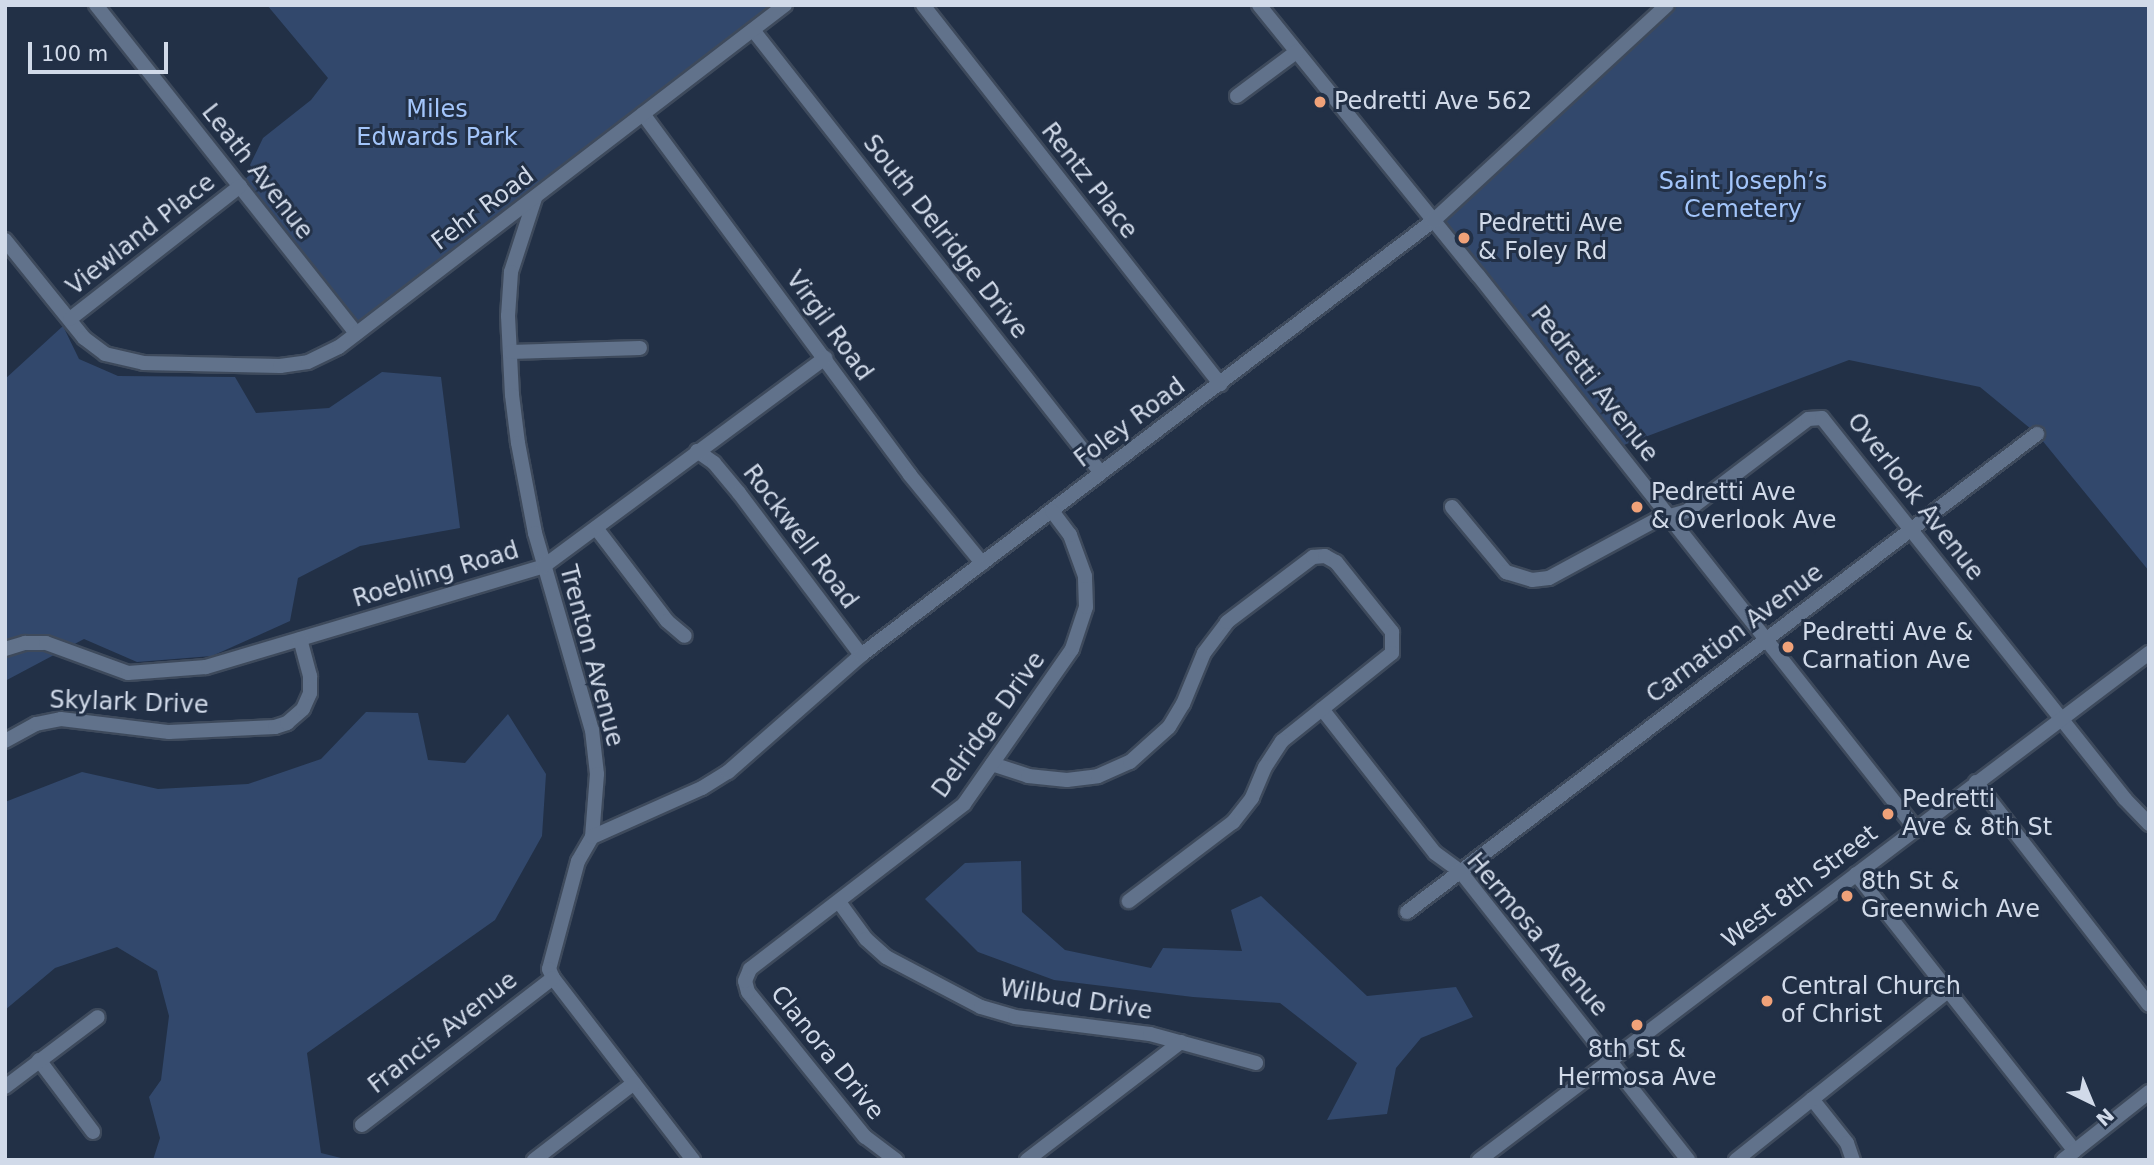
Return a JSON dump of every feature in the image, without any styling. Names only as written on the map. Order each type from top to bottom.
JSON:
[{"type":"street","name":"Leath Avenue","points":[[96,5],[356,334]]},
{"type":"street","name":"Fehr Road","points":[[5,240],[84,338],[105,354],[130,362],[280,366],[308,362],[339,347],[785,5]]},
{"type":"street","name":"Rentz Place","points":[[923,5],[1220,384]]},
{"type":"street","name":"Pedretti Avenue","points":[[1259,5],[1671,518],[1915,828]]},
{"type":"street","name":"Foley Road","points":[[592,837],[702,789],[728,772],[861,655],[1433,221],[1667,5]]},
{"type":"street","name":"South Delridge Drive","points":[[753,30],[1101,473]]},
{"type":"street","points":[[1237,96],[1296,52]]},
{"type":"street","name":"Virgil Road","points":[[643,114],[910,475],[982,563]]},
{"type":"street","name":"Viewland Place","points":[[70,319],[240,186]]},
{"type":"street","name":"Trenton Avenue","points":[[536,198],[510,272],[508,316],[518,443],[544,566],[593,741],[597,774],[592,837],[578,861],[570,887],[549,963],[552,978]]},
{"type":"street","points":[[510,352],[640,348]]},
{"type":"street","name":"Roebling Road","points":[[5,649],[24,643],[46,643],[115,670],[141,674],[206,667],[544,566],[825,358]]},
{"type":"street","name":"Overlook Avenue","points":[[1452,508],[1496,563],[1514,576],[1532,580],[1558,575],[1656,520],[1671,518],[1687,511],[1808,419],[1817,416],[1827,422],[2125,799],[2149,824]]},
{"type":"street","name":"Carnation Avenue","points":[[1407,912],[2037,434]]},
{"type":"street","name":"Rockwell Road","points":[[697,451],[714,463],[739,493],[861,655]]},
{"type":"street","name":"Delridge Drive","points":[[755,966],[952,817],[1072,649],[1082,625],[1087,594],[1083,563],[1070,536],[1052,511]]},
{"type":"street","points":[[596,528],[667,621],[685,636]]},
{"type":"street","points":[[992,764],[1028,776],[1067,780],[1098,776],[1130,762],[1169,727],[1183,704],[1204,653],[1222,629],[1312,558],[1325,556],[1336,562],[1395,639],[1388,659],[1291,732],[1273,752],[1252,798],[1234,822],[1129,901]]},
{"type":"street","name":"Skylark Drive","points":[[5,741],[36,724],[61,719],[169,732],[275,727],[287,723],[303,709],[310,694],[310,676],[300,639]]},
{"type":"street","name":"West 8th Street","points":[[1479,1160],[2149,653]]},
{"type":"street","name":"Hermosa Avenue","points":[[1322,709],[1435,853],[1460,871],[1688,1160]]},
{"type":"street","points":[[1976,782],[2149,1004]]},
{"type":"street","points":[[1856,874],[1948,991],[2069,1155],[2149,1092]]},
{"type":"street","name":"Wilbud Drive","points":[[839,902],[866,939],[886,957],[981,1007],[1015,1017],[1150,1034],[1256,1063]]},
{"type":"street","name":"Clanora Drive","points":[[755,966],[744,981],[748,992],[865,1137],[896,1160]]},
{"type":"street","points":[[552,978],[693,1160]]},
{"type":"street","name":"Francis Avenue","points":[[362,1125],[552,978]]},
{"type":"street","points":[[1736,1160],[1948,991]]},
{"type":"street","points":[[5,1087],[98,1017]]},
{"type":"street","points":[[1027,1160],[1181,1042]]},
{"type":"street","points":[[39,1060],[93,1132]]},
{"type":"street","points":[[534,1160],[634,1083]]},
{"type":"street","points":[[1812,1099],[1847,1143],[1853,1160]]},
{"type":"green space","name":"Miles Edwards Park","points":[[267,5],[785,5],[356,333],[240,186],[253,170],[250,165],[263,138],[311,100],[328,78]]},
{"type":"green space","name":"Saint Joseph’s Cemetery","points":[[1667,5],[2149,5],[2149,571],[2037,434],[1980,387],[1849,360],[1616,448],[1433,221]]},
{"type":"green space","points":[[63,326],[79,359],[118,376],[235,377],[256,413],[329,408],[382,372],[441,377],[460,528],[360,546],[298,578],[290,621],[212,656],[137,662],[84,639],[5,681],[5,379]]},
{"type":"green space","points":[[366,712],[418,713],[428,760],[465,763],[508,714],[546,774],[542,836],[495,920],[307,1053],[321,1153],[349,1160],[153,1160],[160,1138],[149,1097],[161,1080],[169,1016],[157,971],[117,947],[55,968],[5,1010],[5,802],[82,772],[158,789],[248,784],[321,759]]},
{"type":"green space","points":[[1021,861],[1022,912],[1065,950],[1151,968],[1163,948],[1242,951],[1231,910],[1261,896],[1367,996],[1456,987],[1473,1017],[1421,1038],[1396,1068],[1387,1114],[1327,1120],[1357,1063],[1280,1003],[1193,997],[1054,980],[978,952],[925,899],[965,863]]},
{"type":"place","name":"Pedretti Ave 562","points":[[1320,102]]},
{"type":"place","name":"Pedretti Ave & Foley Rd","points":[[1464,238]]},
{"type":"place","name":"Pedretti Ave & Overlook Ave","points":[[1637,507]]},
{"type":"place","name":"Pedretti Ave & Carnation Ave","points":[[1788,647]]},
{"type":"place","name":"Pedretti Ave & 8th St","points":[[1888,814]]},
{"type":"place","name":"8th St & Greenwich Ave","points":[[1847,896]]},
{"type":"place","name":"Central Church of Christ","points":[[1767,1001]]},
{"type":"place","name":"8th St & Hermosa Ave","points":[[1637,1025]]}]
